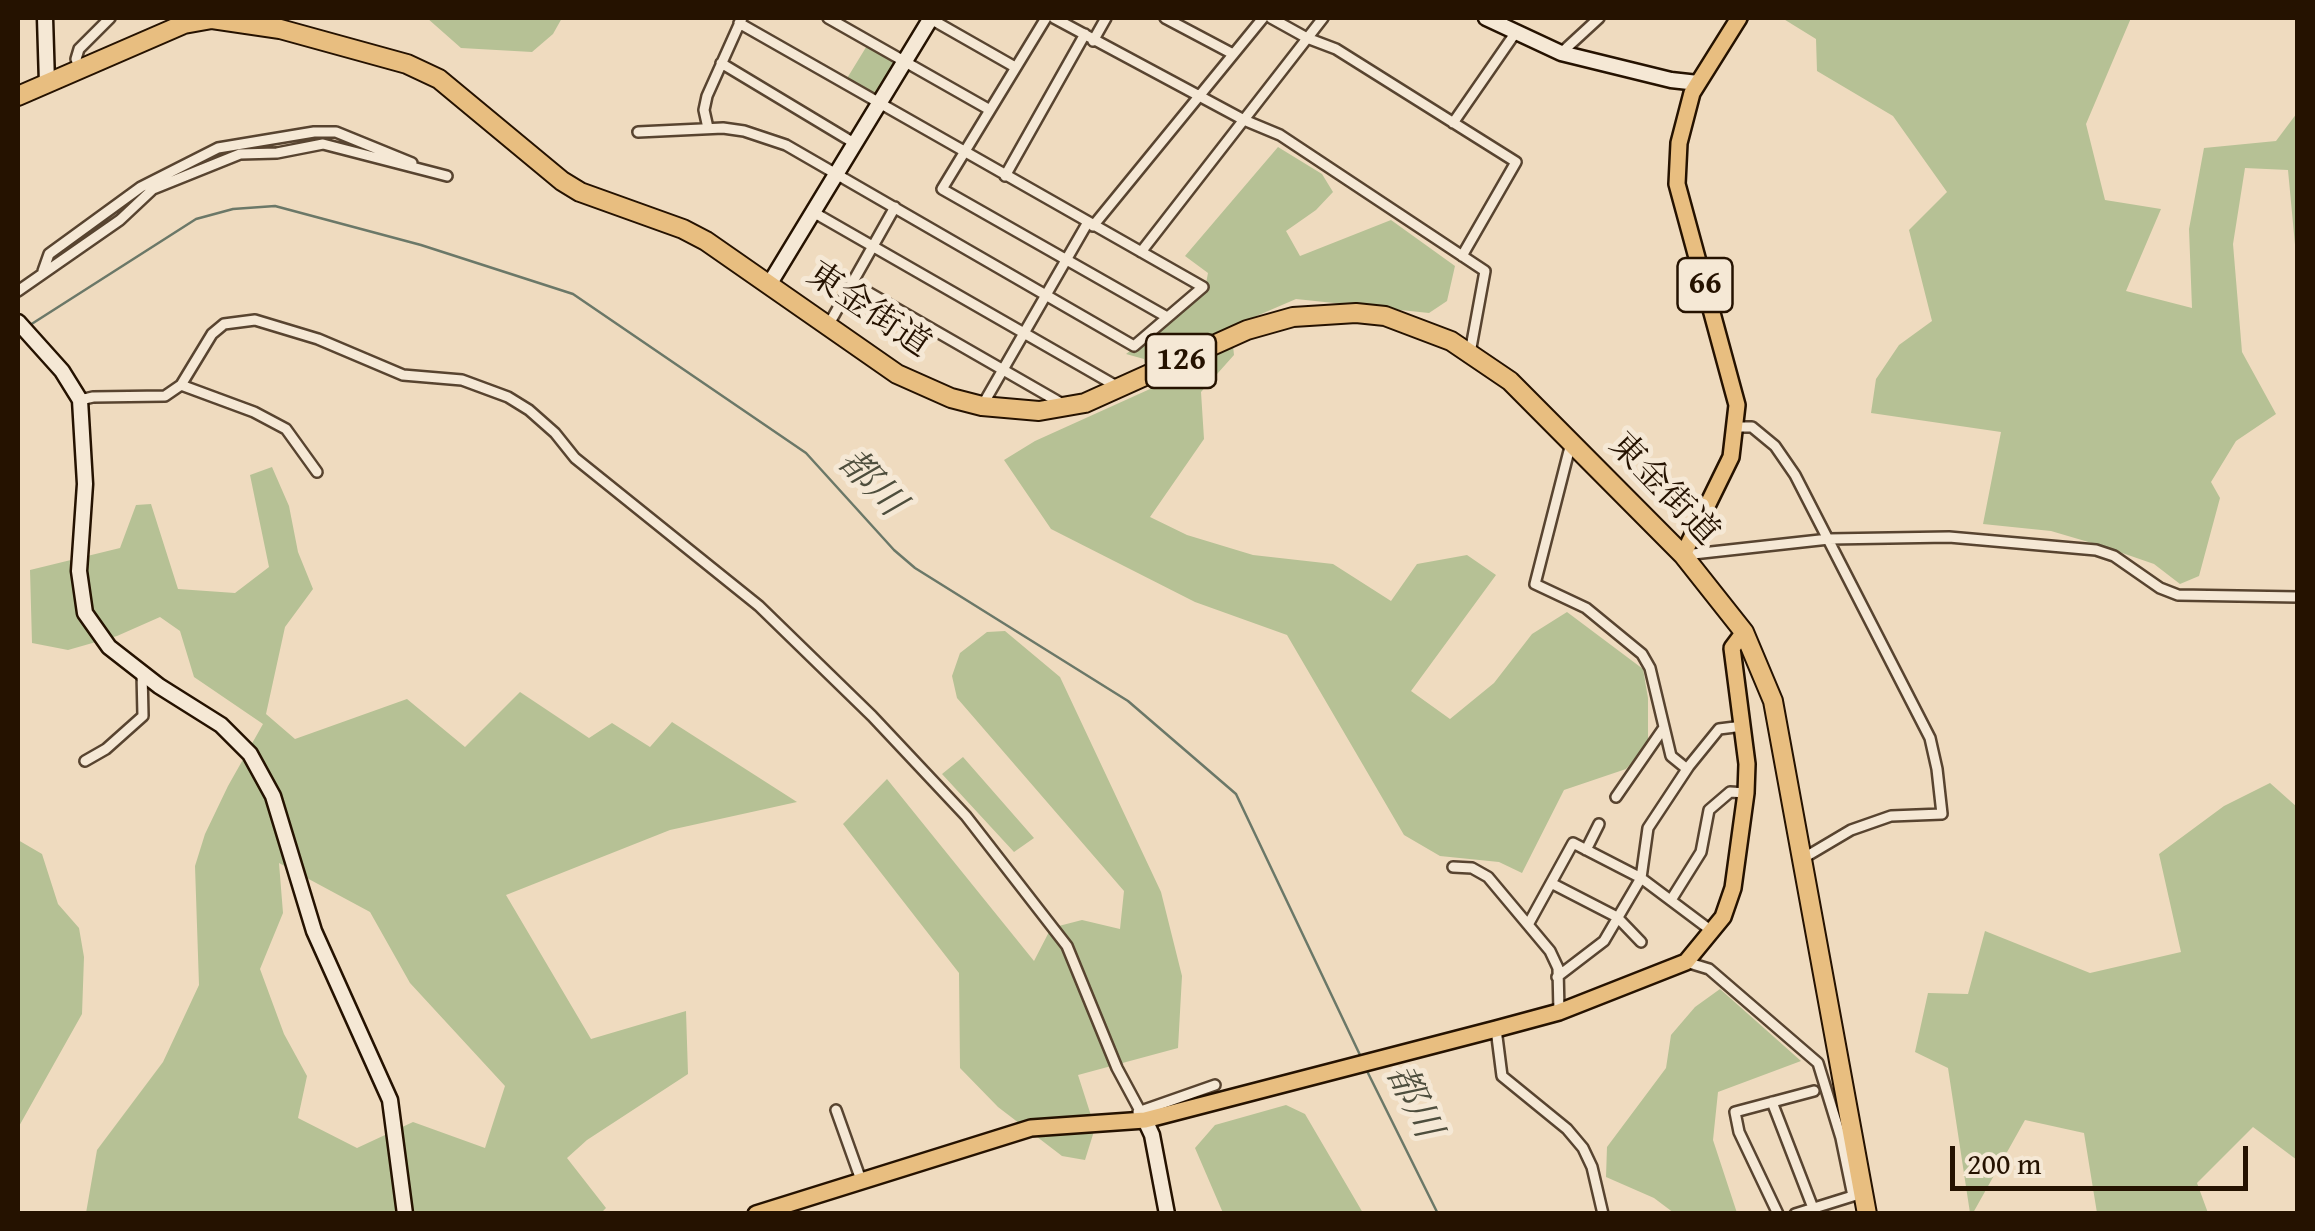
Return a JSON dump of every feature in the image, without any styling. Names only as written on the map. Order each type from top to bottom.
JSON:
[{"type":"highway","name":"東金街道","points":[[18,96],[184,24],[212,19],[280,29],[407,64],[439,78],[580,192],[683,229],[770,283],[897,374],[919,386],[982,406],[1039,411],[1068,407],[1121,388],[1247,330],[1322,313],[1391,318],[1438,334],[1470,353],[1510,381],[1684,555],[1744,632],[1773,701],[1858,1195],[1867,1214]]},
{"type":"main road","name":"66","points":[[1684,555],[1724,477],[1737,426],[1733,383],[1677,184],[1680,143],[1692,93],[1739,18]]},
{"type":"main road","points":[[756,1214],[1031,1128],[1141,1116],[1559,1012],[1686,962],[1723,917],[1733,888],[1746,793],[1743,726],[1732,648],[1744,632]]},
{"type":"street","points":[[46,18],[47,84]]},
{"type":"street","points":[[80,69],[76,59],[79,48],[110,18]]},
{"type":"street","points":[[828,18],[990,110]]},
{"type":"street","points":[[770,283],[930,18],[1014,68]]},
{"type":"street","points":[[1046,18],[942,189],[1168,317]]},
{"type":"street","points":[[1054,18],[1244,120],[1280,135],[1485,271],[1470,353]]},
{"type":"street","points":[[1006,176],[1089,38],[1106,18]]},
{"type":"street","points":[[1165,18],[1233,54]]},
{"type":"street","points":[[982,406],[1090,224],[1263,18]]},
{"type":"street","points":[[1271,18],[1336,50],[1516,162],[1462,256]]},
{"type":"street","points":[[1141,252],[1323,18]]},
{"type":"street","points":[[1486,18],[1560,53],[1670,80],[1698,83]]},
{"type":"street","points":[[1560,53],[1594,19]]},
{"type":"street","points":[[638,132],[708,128],[769,138],[1134,346],[1202,287],[878,104],[741,20],[704,110],[708,128]]},
{"type":"street","points":[[1453,123],[1516,32]]},
{"type":"street","points":[[721,63],[854,143]]},
{"type":"street","points":[[18,291],[42,272],[49,254],[141,186],[218,148],[336,132],[446,176]]},
{"type":"street","points":[[829,324],[895,208]]},
{"type":"street","points":[[813,212],[1121,388]]},
{"type":"street","points":[[852,283],[1068,407]]},
{"type":"street","points":[[80,400],[165,396],[181,385],[212,334],[224,324],[255,320],[318,338],[403,375],[462,380],[508,397],[529,410],[574,458],[759,606],[872,716],[966,816],[1068,946],[1152,1135],[1168,1214]]},
{"type":"street","points":[[18,322],[62,370],[80,400],[85,484],[79,571],[85,614],[110,647],[222,725],[250,754],[273,796],[314,931],[390,1100],[405,1214]]},
{"type":"street","points":[[181,385],[254,412],[286,429],[317,472]]},
{"type":"street","points":[[1737,426],[1752,428],[1775,446],[1829,539],[1930,738],[1942,814],[1890,816],[1851,830],[1802,859]]},
{"type":"street","points":[[1571,443],[1535,584],[1586,608],[1642,654],[1650,668],[1671,756],[1687,769]]},
{"type":"street","points":[[1684,555],[1829,539],[1949,536],[2096,550],[2114,556],[2160,588],[2178,595],[2298,597]]},
{"type":"street","points":[[85,761],[106,749],[143,716],[142,672]]},
{"type":"street","points":[[1556,977],[1604,940],[1641,878],[1648,828],[1687,769],[1719,728],[1743,726]]},
{"type":"street","points":[[1616,797],[1663,729]]},
{"type":"street","points":[[1671,900],[1701,852],[1709,810],[1730,792],[1746,793]]},
{"type":"street","points":[[1586,850],[1600,824]]},
{"type":"street","points":[[1529,923],[1573,843],[1641,878],[1712,932]]},
{"type":"street","points":[[1454,867],[1472,868],[1488,877],[1550,951],[1558,968],[1559,1012]]},
{"type":"street","points":[[1552,884],[1617,917],[1640,942]]},
{"type":"street","points":[[1686,962],[1709,970],[1818,1063],[1858,1195],[1795,1214]]},
{"type":"street","points":[[1496,1029],[1502,1076],[1567,1129],[1582,1148],[1592,1167],[1603,1214]]},
{"type":"street","points":[[1141,1116],[1216,1085]]},
{"type":"street","points":[[1778,1214],[1739,1132],[1735,1112],[1814,1091]]},
{"type":"street","points":[[1772,1102],[1813,1208]]},
{"type":"street","points":[[836,1110],[861,1180]]},
{"type":"green space","points":[[427,18],[562,18],[553,34],[532,52],[461,48]]},
{"type":"green space","points":[[1782,18],[2131,18],[2086,124],[2105,200],[2161,209],[2126,291],[2192,308],[2189,229],[2204,148],[2276,141],[2297,113],[2297,266],[2288,170],[2245,168],[2233,244],[2242,352],[2276,414],[2236,441],[2211,482],[2220,498],[2199,576],[2180,584],[2154,564],[2102,546],[2051,531],[1983,524],[2001,432],[1871,413],[1876,379],[1899,345],[1932,321],[1909,230],[1947,192],[1893,116],[1817,71],[1816,39]]},
{"type":"green space","points":[[868,44],[900,63],[878,99],[846,80]]},
{"type":"green space","points":[[1278,147],[1322,174],[1333,192],[1286,231],[1300,256],[1391,220],[1455,266],[1447,301],[1429,313],[1296,299],[1231,327],[1234,355],[1201,392],[1204,439],[1150,517],[1187,535],[1253,555],[1333,564],[1391,601],[1417,564],[1467,555],[1496,575],[1411,691],[1450,719],[1494,683],[1532,634],[1567,612],[1643,669],[1648,698],[1648,744],[1626,769],[1564,790],[1522,873],[1499,862],[1440,856],[1404,835],[1287,635],[1195,602],[1051,529],[1004,460],[1035,441],[1150,389],[1144,359],[1126,354],[1204,294],[1208,273],[1185,256]]},
{"type":"green space","points":[[272,467],[289,506],[298,552],[313,589],[285,627],[266,714],[295,739],[407,699],[465,747],[520,692],[589,738],[612,723],[650,747],[672,722],[797,802],[670,830],[506,895],[591,1039],[686,1011],[688,1074],[587,1140],[567,1158],[606,1208],[601,1213],[86,1213],[97,1150],[163,1062],[199,985],[195,866],[205,834],[263,724],[194,677],[180,631],[160,617],[117,636],[68,650],[32,643],[30,570],[120,548],[136,505],[151,504],[178,589],[235,593],[269,567],[250,475]],"holes":[[[279,863],[370,912],[410,983],[505,1086],[485,1148],[413,1122],[357,1148],[298,1118],[307,1076],[284,1034],[260,969],[283,913]]]},
{"type":"green space","points":[[1005,631],[1060,677],[1161,892],[1182,976],[1178,1048],[1078,1075],[1095,1128],[1085,1160],[1062,1156],[998,1107],[960,1068],[959,973],[843,824],[887,779],[1034,961],[1051,928],[1082,920],[1120,929],[1124,891],[957,698],[952,676],[960,653],[987,632]]},
{"type":"green space","points":[[963,757],[1034,838],[1014,852],[942,774]]},
{"type":"green space","points":[[2270,783],[2297,807],[2297,1160],[2253,1127],[2197,1183],[2208,1213],[2097,1213],[2084,1133],[2025,1120],[1970,1213],[1948,1068],[1915,1052],[1928,993],[1968,994],[1985,931],[2090,973],[2181,952],[2159,854],[2224,806]]},
{"type":"green space","points":[[18,840],[42,854],[58,904],[79,928],[84,957],[82,1014],[18,1128]]},
{"type":"green space","points":[[1720,989],[1801,1061],[1718,1092],[1713,1140],[1737,1213],[1674,1213],[1654,1198],[1606,1177],[1607,1147],[1666,1068],[1671,1035],[1695,1007]]},
{"type":"green space","points":[[1286,1105],[1305,1114],[1363,1213],[1223,1213],[1195,1148],[1215,1125]]},
{"type":"waterway","name":"都川","points":[[30,325],[196,219],[233,209],[275,206],[421,245],[573,294],[806,453],[915,568],[1128,701],[1236,794],[1360,1055]]},
{"type":"waterway","name":"都川","points":[[1365,1067],[1438,1214]]}]
